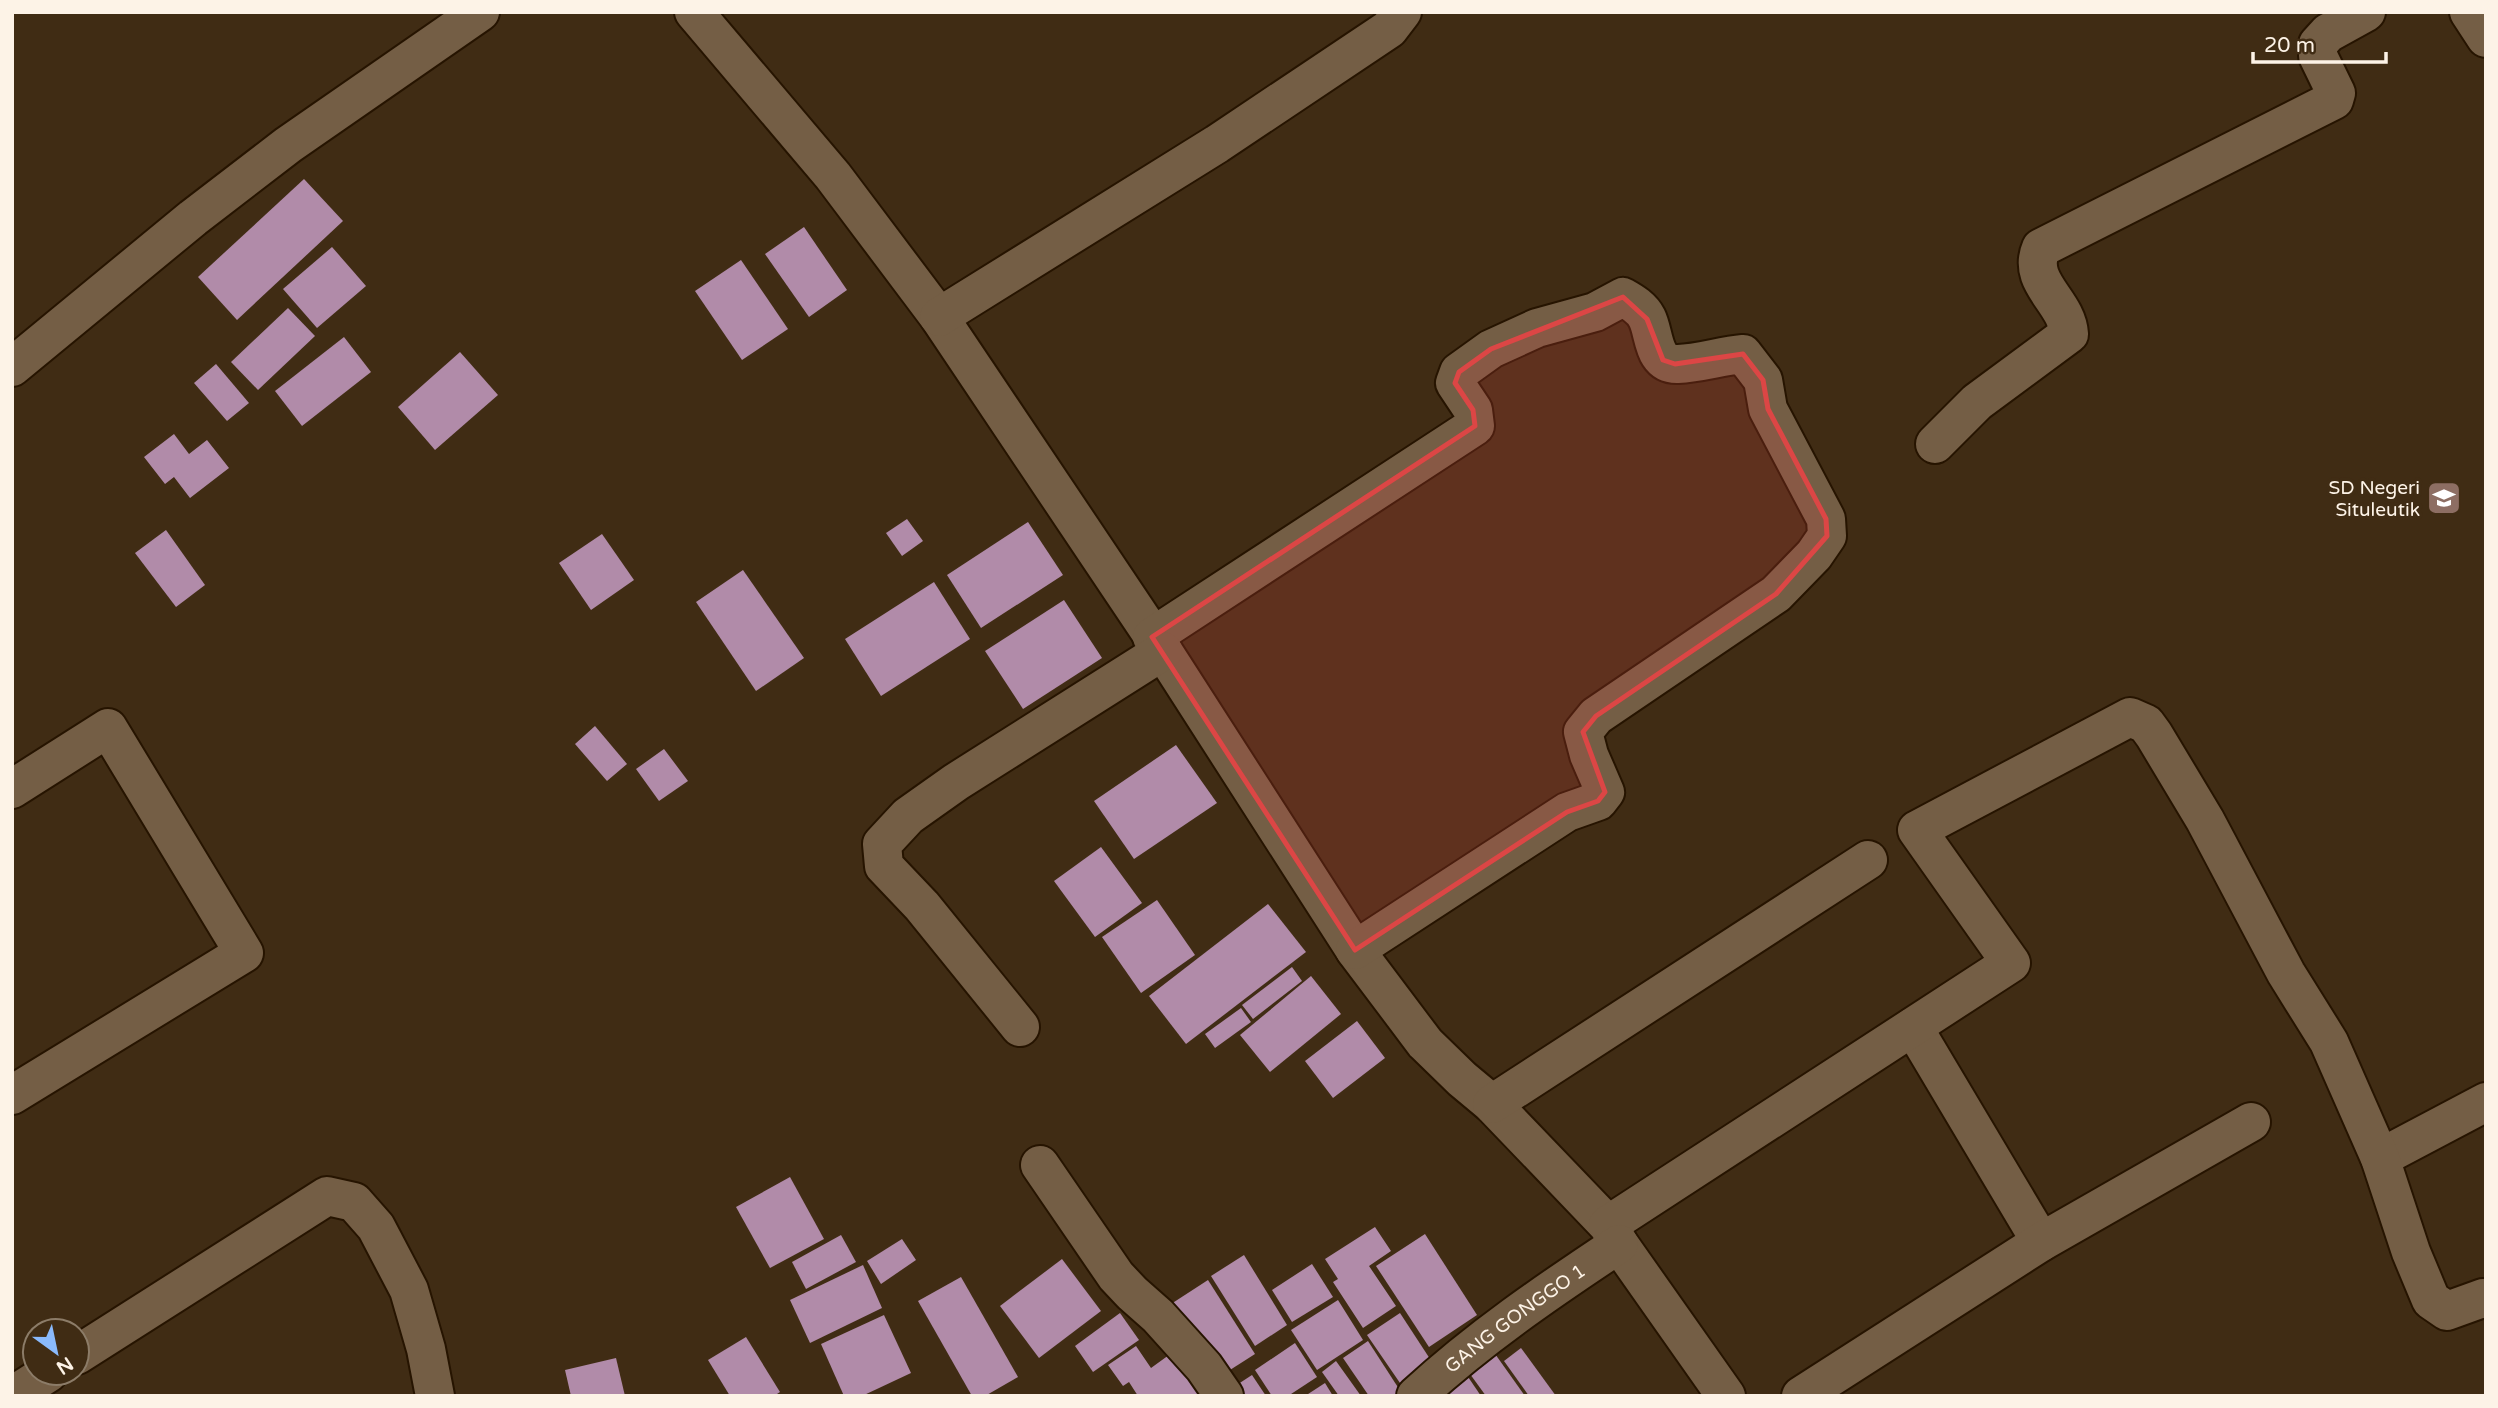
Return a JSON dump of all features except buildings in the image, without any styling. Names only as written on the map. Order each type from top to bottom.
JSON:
[{"type":"street","points":[[12,367],[193,218],[288,145],[480,12]]},
{"type":"street","points":[[694,12],[833,176],[939,317],[1157,644],[1355,950],[1425,1042],[1492,1104],[1613,1235],[1726,1396]]},
{"type":"street","points":[[939,317],[1228,136],[1389,29],[1402,12]]},
{"type":"street","points":[[1935,444],[1977,402],[2069,334],[2068,322],[2038,274],[2036,260],[2041,248],[2334,100],[2336,93],[2318,56],[2318,44],[2328,33],[2366,12]]},
{"type":"street","points":[[2469,12],[2486,38]]},
{"type":"street","points":[[1020,1027],[922,906],[884,866],[883,844],[908,816],[1475,426],[1473,410],[1454,383],[1458,372],[1492,349],[1536,328],[1595,312],[1622,297],[1637,306],[1647,318],[1654,347],[1663,360],[1675,364],[1743,354],[1762,380],[1769,409],[1826,519],[1827,536],[1814,555],[1776,594],[1596,716],[1583,732],[1605,792],[1598,801],[1567,812],[1355,950]]},
{"type":"street","name":"GANG GONGGO 1","points":[[1416,1396],[1450,1365],[1613,1235],[1913,1027],[2011,963],[1917,830],[2130,717],[2146,724],[2205,820],[2286,973],[2329,1042],[2380,1158]]},
{"type":"street","points":[[12,789],[108,727],[244,953],[12,1095]]},
{"type":"street","points":[[1492,1104],[1868,860]]},
{"type":"street","points":[[1913,1027],[2041,1242]]},
{"type":"street","points":[[2486,1102],[2380,1158],[2411,1252],[2431,1300],[2447,1311],[2486,1299]]},
{"type":"street","points":[[1801,1396],[2041,1242],[2251,1122]]},
{"type":"street","points":[[1040,1165],[1116,1276],[1158,1316],[1204,1367],[1224,1396]]},
{"type":"street","points":[[91,1346],[327,1196],[354,1202],[376,1227],[408,1290],[426,1349],[435,1396]]},
{"type":"highlighted area","points":[[1623,297],[1647,319],[1663,360],[1675,364],[1743,354],[1763,380],[1768,409],[1826,519],[1827,536],[1776,594],[1596,716],[1583,732],[1605,792],[1598,801],[1567,812],[1355,950],[1152,637],[1475,426],[1473,410],[1455,383],[1459,372],[1491,349]]},
{"type":"place","name":"SD Negeri Situleutik","points":[[2444,498]]}]
